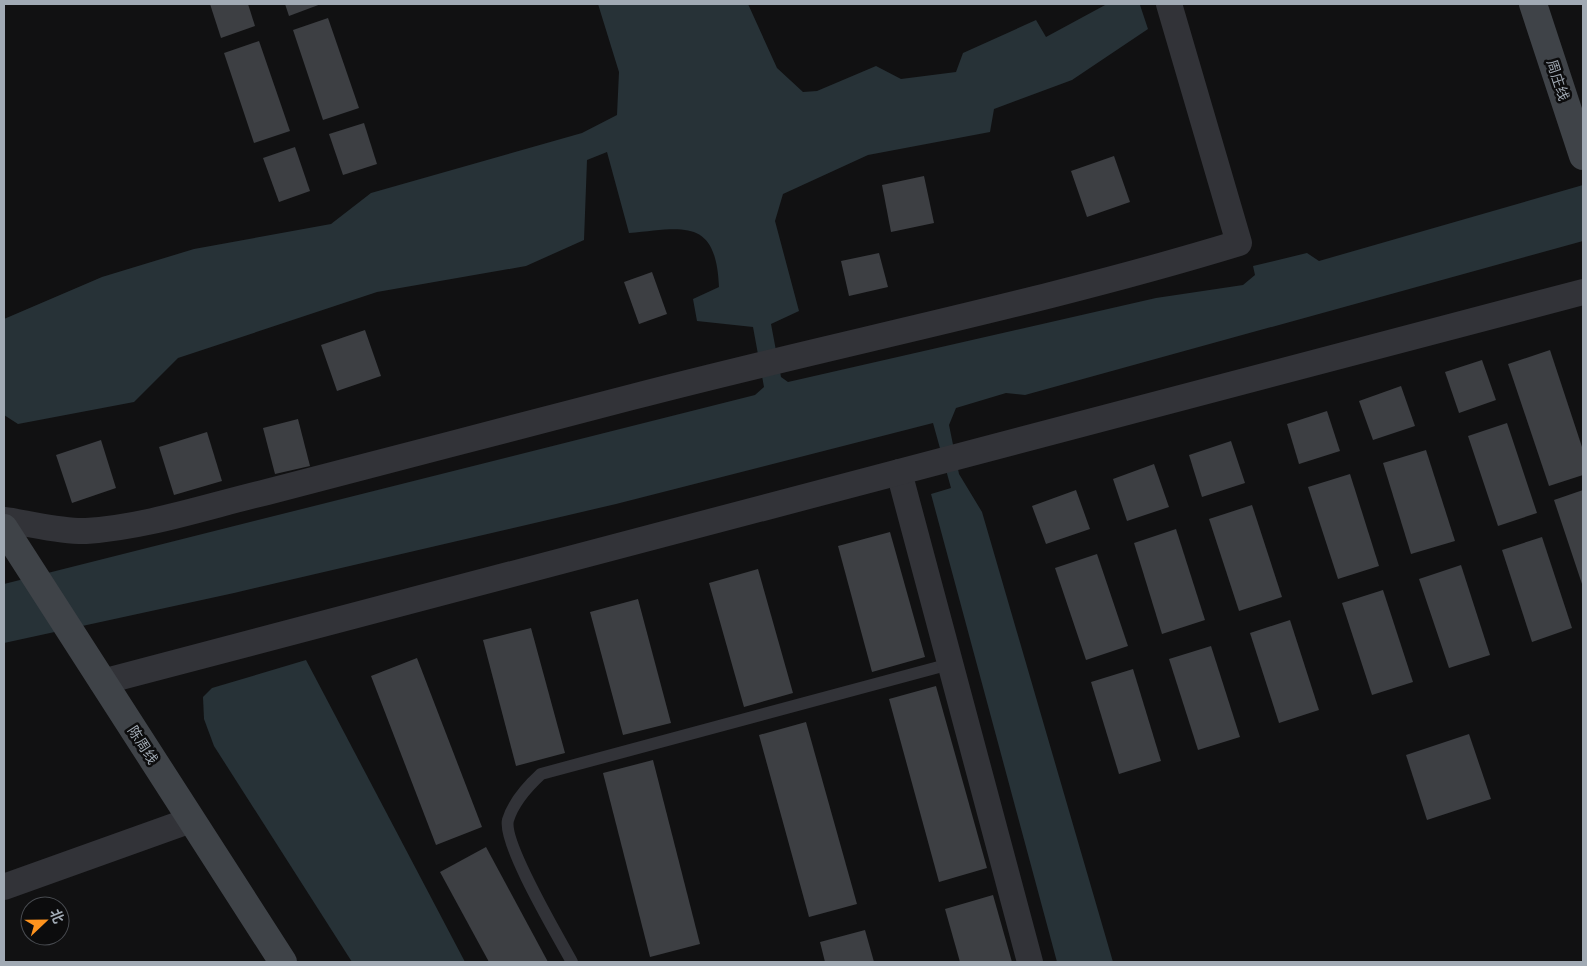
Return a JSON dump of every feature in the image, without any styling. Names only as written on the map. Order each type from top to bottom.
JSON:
[{"type":"main road","name":"周庄线","points":[[1533,4],[1583,156]]},
{"type":"main road","name":"陈周线","points":[[4,528],[283,962]]},
{"type":"street","points":[[4,520],[83,531],[136,524],[358,469],[746,367],[817,353],[994,310],[1175,262],[1238,243],[1169,4]]},
{"type":"street","points":[[102,682],[1583,292]]},
{"type":"street","points":[[899,472],[1030,962]]},
{"type":"street","points":[[4,887],[191,820]]},
{"type":"lane","points":[[572,962],[511,844],[508,821],[524,790],[540,774],[950,664]]},
{"type":"shaded area","points":[[598,4],[748,4],[777,68],[803,92],[817,91],[876,66],[901,79],[956,72],[963,53],[1036,20],[1046,37],[1107,4],[1140,5],[1148,29],[1072,80],[994,109],[990,132],[868,155],[783,194],[775,221],[799,311],[771,324],[781,377],[788,382],[1156,298],[1243,285],[1255,275],[1253,266],[1307,253],[1319,261],[1583,185],[1583,241],[1025,395],[1006,393],[956,408],[949,425],[959,474],[982,512],[1113,962],[1057,962],[931,494],[951,488],[933,423],[616,504],[234,593],[4,643],[4,584],[755,395],[764,387],[753,327],[697,321],[693,299],[719,287],[717,264],[711,248],[704,238],[694,232],[681,229],[629,233],[607,152],[587,160],[584,240],[526,266],[377,292],[178,358],[134,402],[18,424],[4,415],[4,319],[102,277],[194,249],[331,224],[371,193],[582,133],[617,115],[619,72]]},
{"type":"shaded area","points":[[306,660],[465,962],[352,962],[214,746],[204,719],[203,697],[212,688]]},
{"type":"building","points":[[210,4],[248,4],[255,26],[221,38]]},
{"type":"building","points":[[285,4],[321,4],[289,16]]},
{"type":"building","points":[[328,18],[359,108],[323,120],[293,30]]},
{"type":"building","points":[[259,41],[290,131],[254,143],[224,53]]},
{"type":"building","points":[[364,123],[377,164],[343,175],[329,134]]},
{"type":"building","points":[[295,147],[310,191],[279,202],[263,158]]},
{"type":"building","points":[[1114,156],[1130,202],[1087,217],[1071,171]]},
{"type":"building","points":[[924,176],[934,223],[891,232],[882,185]]},
{"type":"building","points":[[879,253],[888,287],[849,296],[841,261]]},
{"type":"building","points":[[652,272],[667,314],[639,324],[624,282]]},
{"type":"building","points":[[365,330],[381,376],[337,391],[321,345]]},
{"type":"building","points":[[1550,350],[1583,450],[1583,475],[1549,486],[1508,364]]},
{"type":"building","points":[[1482,360],[1496,400],[1459,413],[1445,372]]},
{"type":"building","points":[[1401,386],[1415,426],[1373,440],[1359,401]]},
{"type":"building","points":[[1327,411],[1340,451],[1299,464],[1287,424]]},
{"type":"building","points":[[298,419],[310,466],[275,474],[263,428]]},
{"type":"building","points":[[1507,423],[1537,513],[1498,526],[1468,436]]},
{"type":"building","points":[[207,432],[222,481],[174,495],[159,447]]},
{"type":"building","points":[[101,440],[116,488],[72,503],[56,455]]},
{"type":"building","points":[[1231,441],[1245,483],[1202,497],[1189,455]]},
{"type":"building","points":[[1426,450],[1455,541],[1411,554],[1383,463]]},
{"type":"building","points":[[1154,464],[1169,507],[1127,521],[1113,479]]},
{"type":"building","points":[[1350,474],[1379,566],[1338,579],[1308,487]]},
{"type":"building","points":[[1076,490],[1090,529],[1046,544],[1032,506]]},
{"type":"building","points":[[1583,490],[1583,587],[1554,500]]},
{"type":"building","points":[[1252,505],[1282,597],[1239,611],[1209,519]]},
{"type":"building","points":[[1176,529],[1205,620],[1162,634],[1134,543]]},
{"type":"building","points":[[890,532],[925,657],[872,672],[838,546]]},
{"type":"building","points":[[1542,537],[1572,628],[1532,642],[1502,550]]},
{"type":"building","points":[[1097,554],[1128,646],[1086,660],[1055,568]]},
{"type":"building","points":[[1461,565],[1490,655],[1449,668],[1419,579]]},
{"type":"building","points":[[758,569],[793,693],[744,707],[709,583]]},
{"type":"building","points":[[1383,590],[1413,682],[1372,695],[1342,603]]},
{"type":"building","points":[[638,599],[671,723],[623,735],[590,612]]},
{"type":"building","points":[[1290,620],[1319,710],[1279,723],[1250,633]]},
{"type":"building","points":[[531,628],[565,753],[516,766],[483,640]]},
{"type":"building","points":[[1211,646],[1240,737],[1198,750],[1169,659]]},
{"type":"building","points":[[417,658],[482,827],[436,845],[371,676]]},
{"type":"building","points":[[1133,669],[1161,761],[1119,774],[1091,682]]},
{"type":"building","points":[[936,686],[987,868],[939,882],[889,699]]},
{"type":"building","points":[[806,722],[857,904],[809,917],[759,735]]},
{"type":"building","points":[[1469,734],[1491,799],[1427,820],[1406,755]]},
{"type":"building","points":[[653,760],[700,944],[650,957],[603,773]]},
{"type":"building","points":[[486,847],[548,962],[489,962],[440,872]]},
{"type":"building","points":[[993,895],[1012,962],[960,962],[945,909]]},
{"type":"building","points":[[865,930],[874,962],[825,962],[820,942]]}]
